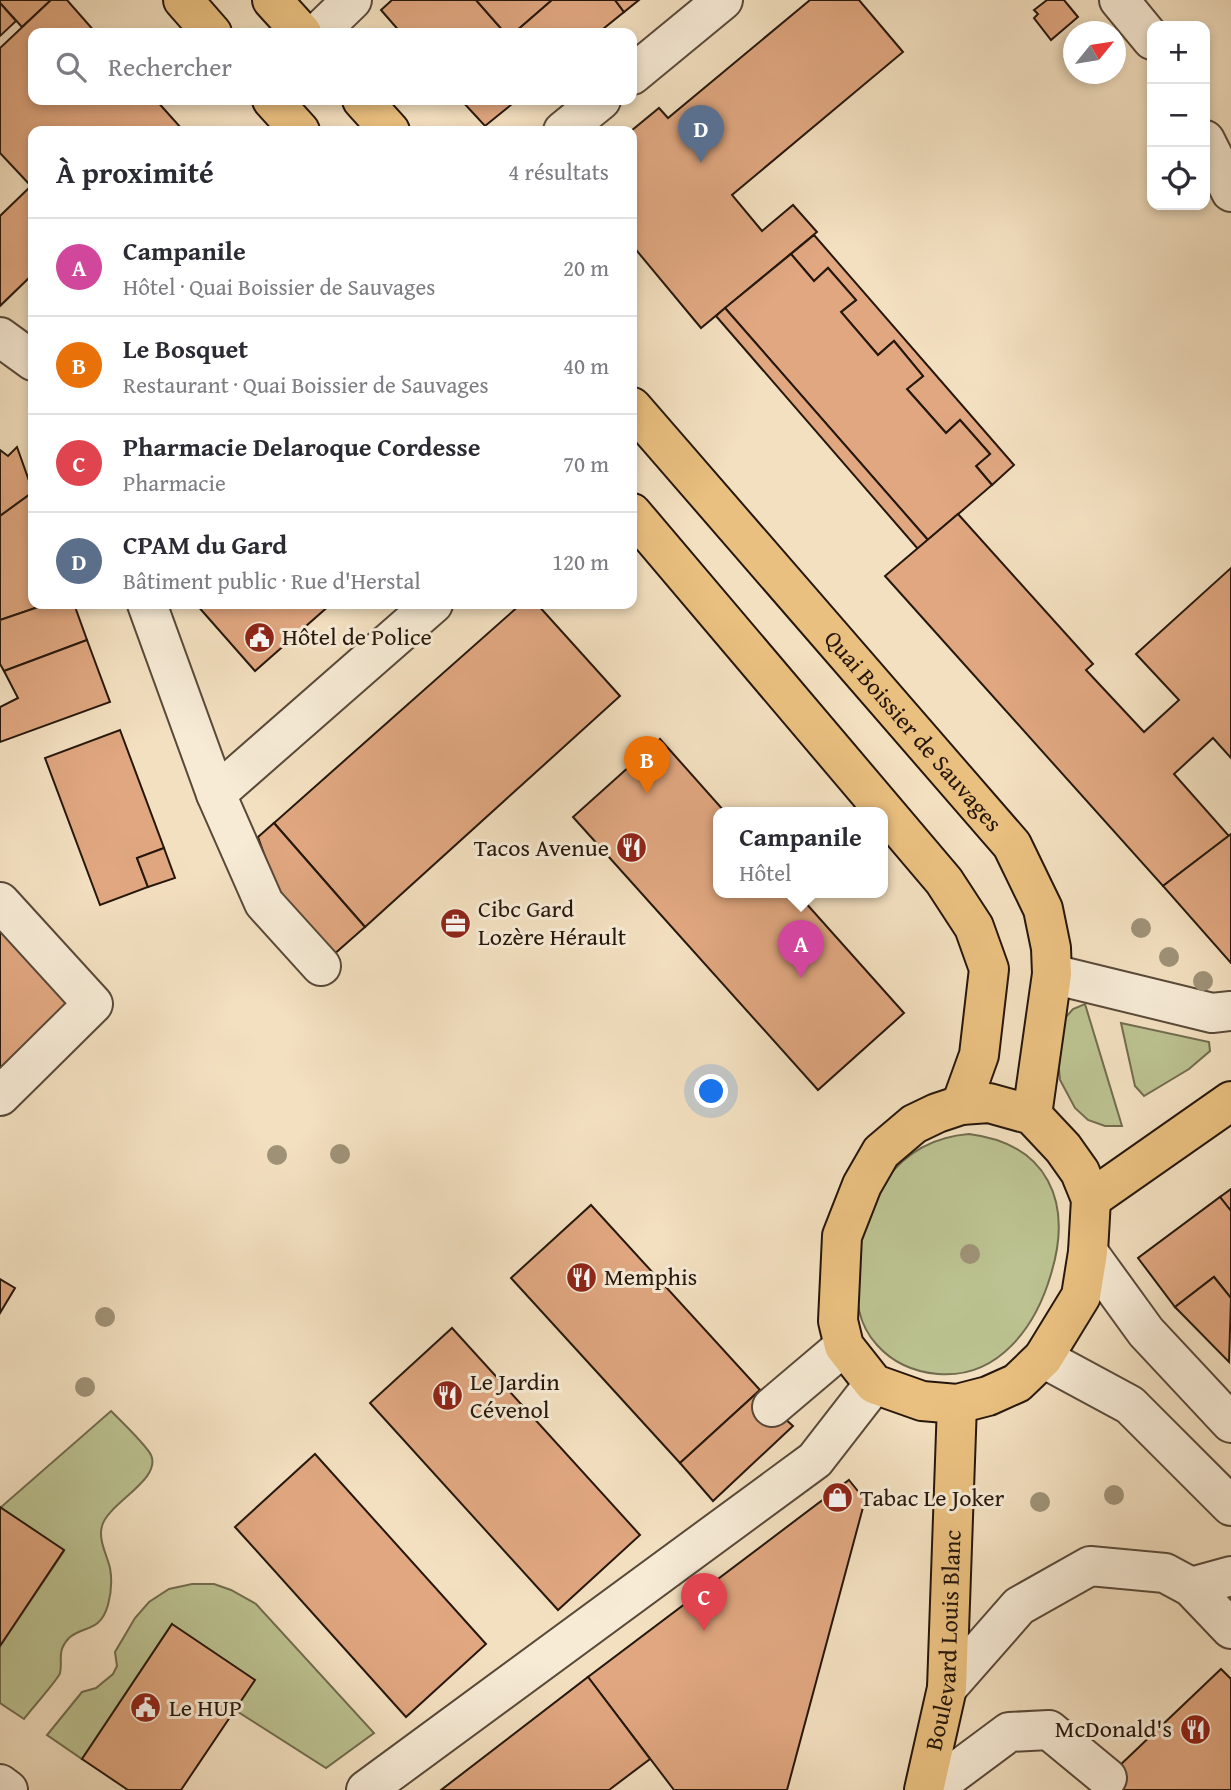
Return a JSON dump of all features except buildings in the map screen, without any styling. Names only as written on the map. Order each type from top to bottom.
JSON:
[{"type":"main road","points":[[183,0],[208,28]]},
{"type":"main road","points":[[272,0],[297,28]]},
{"type":"main road","points":[[367,105],[385,126]]},
{"type":"main road","name":"Quai Boissier de Sauvages","points":[[637,413],[1012,845],[1043,909],[1051,948],[1052,974],[1032,1115]]},
{"type":"main road","points":[[637,519],[881,807]]},
{"type":"main road","points":[[888,815],[944,881],[974,927],[989,969],[979,1055],[961,1105]]},
{"type":"main road","points":[[1091,1199],[1231,1101]]},
{"type":"main road","points":[[989,1102],[1032,1115],[1063,1148],[1080,1172],[1091,1199],[1088,1252],[1081,1296],[1043,1358],[1017,1383],[988,1396],[957,1404],[922,1401],[874,1384],[844,1346],[838,1321],[842,1236],[862,1185],[881,1152],[914,1124],[961,1105],[989,1102]]},
{"type":"main road","name":"Boulevard Louis Blanc","points":[[925,1790],[947,1688],[957,1404]]},
{"type":"street","points":[[323,28],[352,0]]},
{"type":"street","points":[[637,71],[723,0]]},
{"type":"street","points":[[1119,0],[1147,34]]},
{"type":"street","points":[[569,126],[595,105]]},
{"type":"street","points":[[1208,147],[1231,192]]},
{"type":"street","points":[[0,337],[28,357]]},
{"type":"street","points":[[149,609],[216,794],[264,902],[321,965]]},
{"type":"street","points":[[216,794],[427,609]]},
{"type":"street","points":[[0,902],[93,1004],[0,1096]]},
{"type":"street","points":[[1052,974],[1212,1013],[1231,1011]]},
{"type":"street","points":[[1088,1252],[1146,1332],[1231,1423]]},
{"type":"street","points":[[772,1407],[844,1346]]},
{"type":"street","points":[[1043,1358],[1130,1405],[1231,1506]]},
{"type":"street","points":[[366,1790],[816,1460],[874,1384]]},
{"type":"street","points":[[947,1688],[1019,1606],[1090,1566],[1165,1573],[1191,1587],[1231,1629]]},
{"type":"street","points":[[1191,1587],[1231,1576]]},
{"type":"street","points":[[931,1790],[1009,1732],[1049,1730],[1107,1778]]},
{"type":"street","points":[[0,1784],[8,1790]]},
{"type":"green space","points":[[1085,1004],[1122,1126],[1105,1126],[1088,1120],[1075,1108],[1060,1080],[1058,1059],[1065,1018],[1073,1009]]},
{"type":"green space","points":[[1121,1023],[1209,1042],[1210,1051],[1189,1069],[1144,1096],[1135,1086]]},
{"type":"green space","points":[[969,1134],[996,1140],[1018,1150],[1035,1164],[1048,1181],[1056,1201],[1059,1223],[1057,1248],[1051,1274],[1036,1312],[1012,1345],[979,1368],[960,1373],[929,1373],[905,1366],[890,1357],[865,1328],[859,1311],[857,1292],[860,1246],[874,1199],[886,1179],[902,1162],[921,1148],[943,1139]]},
{"type":"green space","points":[[111,1411],[148,1451],[152,1464],[142,1482],[106,1517],[102,1526],[102,1542],[111,1577],[105,1614],[96,1624],[74,1634],[65,1643],[61,1652],[59,1676],[24,1719],[0,1703],[0,1646],[64,1551],[0,1508]]},
{"type":"green space","points":[[192,1584],[214,1584],[256,1604],[374,1733],[326,1768],[235,1710],[172,1624],[82,1759],[47,1735],[82,1692],[96,1688],[113,1674],[117,1666],[115,1652],[135,1618],[149,1602],[169,1589]]},
{"type":"place","name":"CPAM du Gard","points":[[701,163]]},
{"type":"place","name":"Hôtel de Police","points":[[259,637]]},
{"type":"place","name":"Le Bosquet","points":[[647,794]]},
{"type":"place","name":"Tacos Avenue","points":[[632,848]]},
{"type":"place","name":"Cibc Gard Lozère Hérault","points":[[455,923]]},
{"type":"place","name":"Campanile","points":[[801,978]]},
{"type":"place","name":"Memphis","points":[[581,1277]]},
{"type":"place","name":"Le Jardin Cévenol","points":[[447,1396]]},
{"type":"place","name":"Tabac Le Joker","points":[[837,1498]]},
{"type":"place","name":"Pharmacie Delaroque Cordesse","points":[[704,1631]]},
{"type":"place","name":"Le HUP","points":[[146,1708]]},
{"type":"place","name":"McDonald's","points":[[1195,1729]]}]
